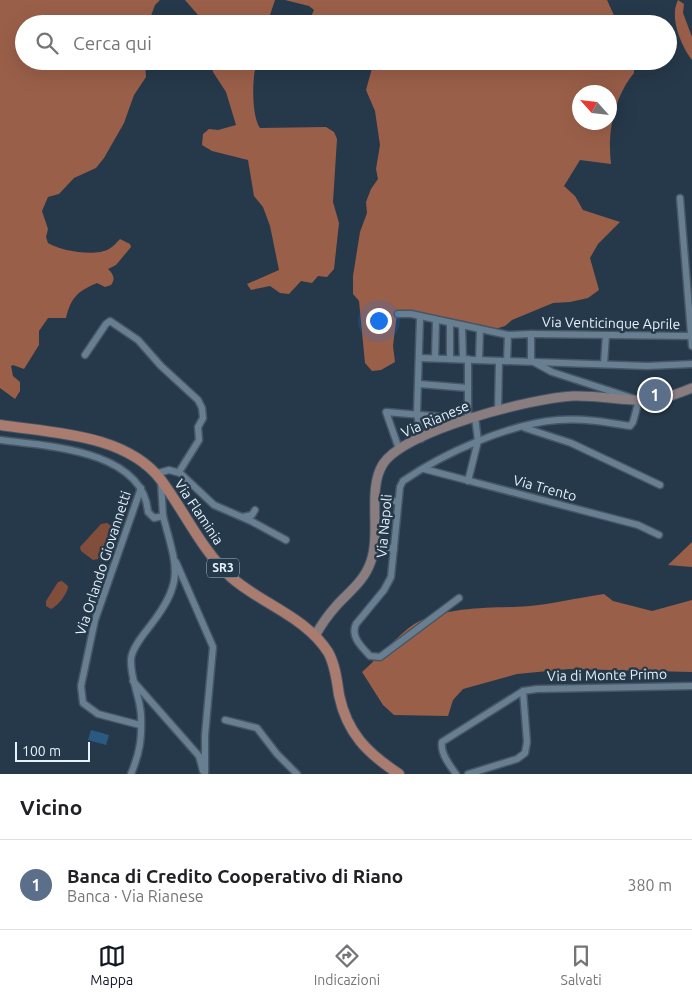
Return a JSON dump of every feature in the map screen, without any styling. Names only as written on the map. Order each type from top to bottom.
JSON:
[{"type":"main road","name":"Via Rianese","points":[[315,636],[332,611],[364,576],[371,562],[376,545],[376,497],[381,468],[387,459],[399,449],[421,438],[472,418],[498,410],[558,397],[602,396],[638,400],[664,398],[692,388]]},
{"type":"main road","name":"Via Flaminia","points":[[0,425],[108,444],[133,455],[158,476],[223,568],[247,589],[301,624],[315,636],[332,660],[342,710],[354,736],[374,756],[399,774]]},
{"type":"street","points":[[680,198],[692,346]]},
{"type":"street","name":"Via Venticinque Aprile","points":[[398,314],[508,334],[691,336]]},
{"type":"street","points":[[420,317],[417,414],[421,438]]},
{"type":"street","points":[[435,358],[436,320]]},
{"type":"street","points":[[85,355],[110,321],[138,340],[161,366],[198,400],[202,408],[203,418],[198,427],[199,440],[178,472]]},
{"type":"street","points":[[450,323],[450,359]]},
{"type":"street","points":[[462,325],[472,418],[478,441],[468,481]]},
{"type":"street","points":[[479,360],[480,329]]},
{"type":"street","points":[[507,361],[508,334]]},
{"type":"street","points":[[530,360],[531,334]]},
{"type":"street","points":[[604,364],[606,335]]},
{"type":"street","points":[[420,358],[530,360],[656,366],[692,364]]},
{"type":"street","points":[[498,410],[499,360]]},
{"type":"street","points":[[530,360],[552,372],[638,400]]},
{"type":"street","points":[[418,384],[468,388]]},
{"type":"street","name":"Via Napoli","points":[[459,598],[380,657],[371,657],[357,640],[354,629],[387,585],[393,568],[398,502],[402,482],[478,441],[524,428],[562,420],[606,421],[630,426],[633,422],[638,400]]},
{"type":"street","points":[[399,449],[386,412],[472,418]]},
{"type":"street","points":[[524,428],[571,443],[660,484]]},
{"type":"street","points":[[0,440],[66,448],[102,460],[125,472],[141,488],[146,498],[149,515],[154,518],[163,516]]},
{"type":"street","name":"Via Trento","points":[[424,469],[638,526],[659,535]]},
{"type":"street","points":[[204,774],[212,647],[174,557],[163,516],[158,476],[169,470],[178,472],[188,479],[210,502],[286,540]]},
{"type":"street","name":"Via Orlando Giovannetti","points":[[140,725],[98,714],[83,703],[81,686],[95,620],[141,488]]},
{"type":"street","points":[[376,497],[398,502]]},
{"type":"street","points":[[242,517],[252,515],[255,510]]},
{"type":"street","points":[[376,545],[394,549]]},
{"type":"street","points":[[131,774],[141,751],[141,715],[132,680],[131,657],[141,637],[168,601],[175,580],[174,557]]},
{"type":"street","points":[[132,680],[198,756],[204,774]]},
{"type":"street","name":"Via di Monte Primo","points":[[456,774],[448,762],[441,743],[474,724],[512,696],[522,691],[537,688],[692,686]]},
{"type":"street","points":[[468,774],[517,759],[525,752],[528,742],[522,691]]},
{"type":"street","points":[[225,720],[257,728],[277,754],[297,774]]},
{"type":"shaded area","points":[[0,0],[160,0],[155,5],[151,15],[15,15],[15,70],[146,70],[146,77],[134,95],[124,123],[104,158],[96,168],[74,178],[59,194],[48,197],[42,211],[48,229],[46,237],[48,243],[54,246],[69,251],[95,253],[109,249],[120,239],[130,244],[131,247],[116,265],[108,269],[113,276],[111,285],[105,287],[97,283],[80,292],[70,305],[66,318],[48,318],[39,331],[39,345],[24,369],[11,366],[13,376],[20,382],[20,391],[15,399],[0,388]]},
{"type":"shaded area","points":[[185,0],[275,0],[270,15],[198,15]]},
{"type":"shaded area","points":[[285,0],[607,0],[614,15],[312,15],[314,10],[309,6]]},
{"type":"shaded area","points":[[678,0],[684,4],[683,13],[692,37],[692,60],[680,39],[677,15],[675,15]]},
{"type":"shaded area","points":[[213,70],[255,70],[253,95],[255,114],[260,128],[326,127],[334,132],[337,139],[333,202],[339,223],[334,269],[327,277],[318,276],[312,283],[301,281],[289,294],[280,293],[270,286],[251,290],[247,284],[279,270],[270,226],[263,207],[254,196],[248,160],[212,151],[202,145],[203,134],[209,129],[218,130],[236,125],[226,92]]},
{"type":"shaded area","points":[[372,70],[634,70],[617,104],[617,85],[572,85],[572,130],[611,130],[611,164],[580,160],[564,186],[575,196],[583,210],[620,222],[598,244],[590,258],[599,290],[588,298],[553,303],[495,329],[397,313],[393,346],[395,362],[381,370],[372,371],[365,363],[359,301],[353,294],[353,276],[360,232],[367,213],[366,202],[371,189],[378,179],[376,169],[380,145],[375,111],[366,90]]},
{"type":"shaded area","points":[[107,523],[117,530],[117,538],[98,559],[93,560],[81,551],[80,547],[101,524]]},
{"type":"shaded area","points":[[692,542],[692,567],[668,565]]},
{"type":"shaded area","points":[[62,581],[68,586],[66,592],[51,609],[46,606],[46,601],[58,582]]},
{"type":"shaded area","points":[[604,594],[613,601],[652,611],[692,600],[692,672],[569,669],[517,674],[463,689],[453,700],[448,716],[394,715],[383,705],[362,672],[411,626],[439,614],[463,610],[535,606]]},
{"type":"water","points":[[91,730],[109,735],[106,745],[88,740]]},
{"type":"place","name":"Banca di Credito Cooperativo di Riano","points":[[655,395]]}]
